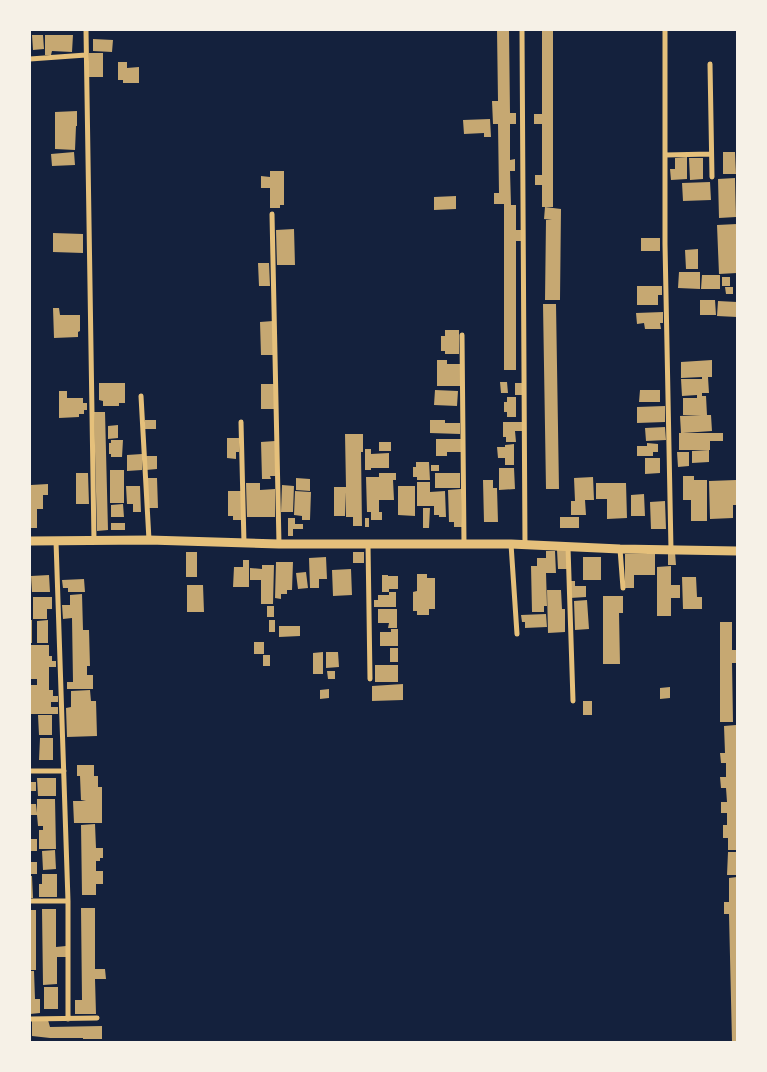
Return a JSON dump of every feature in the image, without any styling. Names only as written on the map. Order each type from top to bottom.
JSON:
[{"type":"main road","points":[[30,541],[149,540],[279,544],[511,544],[737,552]]},
{"type":"street","points":[[86,30],[94,541]]},
{"type":"street","points":[[522,30],[525,545]]},
{"type":"street","points":[[664,30],[665,244],[671,550]]},
{"type":"street","points":[[30,58],[86,55]]},
{"type":"street","points":[[710,64],[712,177]]},
{"type":"street","points":[[665,155],[711,154]]},
{"type":"street","points":[[272,214],[279,544]]},
{"type":"street","points":[[462,336],[464,544]]},
{"type":"street","points":[[141,396],[149,540]]},
{"type":"street","points":[[241,422],[244,543]]},
{"type":"street","points":[[56,541],[68,900],[68,1018]]},
{"type":"street","points":[[368,544],[370,679]]},
{"type":"street","points":[[511,544],[517,634]]},
{"type":"street","points":[[568,547],[573,701]]},
{"type":"street","points":[[620,549],[623,588]]},
{"type":"street","points":[[30,771],[64,771]]},
{"type":"street","points":[[30,901],[68,900]]},
{"type":"street","points":[[30,1019],[97,1018]]},
{"type":"building","points":[[497,30],[509,30],[510,113],[516,113],[516,124],[510,124],[510,160],[515,159],[515,171],[510,171],[511,205],[516,205],[516,230],[521,230],[522,241],[516,241],[516,370],[504,370],[504,204],[494,204],[494,193],[499,193],[498,124],[493,124],[492,101],[498,101]]},
{"type":"building","points":[[542,30],[553,30],[553,207],[542,207],[542,185],[535,185],[535,175],[542,175],[542,124],[534,124],[534,114],[542,114]]},
{"type":"building","points":[[32,35],[43,35],[44,49],[33,50]]},
{"type":"building","points":[[45,35],[73,35],[72,52],[52,51],[51,55],[45,55]]},
{"type":"building","points":[[93,39],[113,40],[112,52],[93,51]]},
{"type":"building","points":[[89,53],[103,53],[103,77],[89,77]]},
{"type":"building","points":[[118,62],[127,62],[127,68],[139,67],[139,83],[123,83],[123,80],[118,80]]},
{"type":"building","points":[[77,111],[75,150],[55,149],[55,112]]},
{"type":"building","points":[[490,119],[491,137],[484,137],[484,133],[464,134],[463,120]]},
{"type":"building","points":[[74,152],[75,165],[52,166],[51,154]]},
{"type":"building","points":[[723,152],[735,152],[736,174],[723,174]]},
{"type":"building","points":[[687,157],[687,179],[671,180],[670,169],[675,169],[675,158]]},
{"type":"building","points":[[689,158],[703,158],[703,179],[690,180]]},
{"type":"building","points":[[270,171],[284,171],[284,205],[280,205],[280,208],[270,208],[270,188],[261,188],[261,176],[270,177]]},
{"type":"building","points":[[735,178],[736,217],[719,218],[718,179]]},
{"type":"building","points":[[710,182],[711,200],[683,201],[682,183]]},
{"type":"building","points":[[456,196],[456,209],[434,210],[434,197]]},
{"type":"building","points":[[545,207],[561,209],[560,300],[545,300],[546,220],[552,220],[544,219]]},
{"type":"building","points":[[737,224],[737,273],[719,274],[717,225]]},
{"type":"building","points":[[294,229],[295,265],[277,265],[276,230]]},
{"type":"building","points":[[53,233],[83,234],[83,253],[53,252]]},
{"type":"building","points":[[641,238],[660,238],[660,251],[641,251]]},
{"type":"building","points":[[698,249],[698,269],[686,269],[685,250]]},
{"type":"building","points":[[258,263],[269,263],[270,286],[259,286]]},
{"type":"building","points":[[679,272],[700,272],[700,289],[678,288]]},
{"type":"building","points":[[702,275],[720,275],[720,289],[701,289]]},
{"type":"building","points":[[722,277],[730,277],[730,286],[722,286]]},
{"type":"building","points":[[637,286],[662,286],[662,295],[658,295],[658,305],[637,305]]},
{"type":"building","points":[[725,287],[733,287],[733,294],[726,294]]},
{"type":"building","points":[[700,300],[715,300],[716,315],[700,315]]},
{"type":"building","points":[[718,301],[737,302],[737,317],[717,316]]},
{"type":"building","points":[[543,304],[556,304],[559,489],[546,489]]},
{"type":"building","points":[[53,308],[59,308],[60,315],[80,315],[78,337],[54,338]]},
{"type":"building","points":[[663,312],[663,323],[660,323],[661,329],[645,329],[644,323],[637,324],[636,313]]},
{"type":"building","points":[[273,321],[274,355],[261,355],[260,322]]},
{"type":"building","points":[[445,330],[459,330],[459,354],[445,354],[445,351],[441,351],[441,336],[445,336]]},
{"type":"building","points":[[437,360],[447,360],[447,364],[461,364],[461,386],[437,386]]},
{"type":"building","points":[[712,360],[712,377],[708,377],[709,393],[702,393],[702,396],[706,396],[707,415],[711,415],[712,431],[683,433],[723,433],[723,441],[710,441],[710,450],[679,450],[680,416],[701,415],[683,415],[683,398],[697,398],[697,395],[682,396],[681,379],[702,379],[702,377],[681,378],[681,362]]},
{"type":"building","points":[[500,382],[507,382],[508,393],[501,393]]},
{"type":"building","points":[[99,383],[125,383],[125,403],[119,403],[119,406],[103,406],[103,401],[99,400]]},
{"type":"building","points":[[515,383],[523,383],[523,395],[515,395]]},
{"type":"building","points":[[261,384],[274,384],[275,409],[261,409]]},
{"type":"building","points":[[435,390],[458,391],[457,406],[434,405]]},
{"type":"building","points":[[640,390],[660,390],[660,402],[639,402]]},
{"type":"building","points":[[59,391],[67,391],[67,398],[83,398],[83,403],[87,403],[87,410],[84,410],[84,414],[79,414],[79,417],[59,418]]},
{"type":"building","points":[[507,397],[516,397],[516,417],[507,417],[507,412],[504,412],[504,402],[507,402]]},
{"type":"building","points":[[665,406],[665,422],[637,423],[637,407]]},
{"type":"building","points":[[94,412],[105,412],[108,530],[97,531]]},
{"type":"building","points":[[145,420],[156,420],[156,429],[145,429]]},
{"type":"building","points":[[430,420],[460,423],[460,434],[430,433]]},
{"type":"building","points":[[503,422],[522,422],[522,431],[515,431],[516,442],[506,442],[506,437],[503,437]]},
{"type":"building","points":[[118,425],[118,438],[108,439],[108,426]]},
{"type":"building","points":[[665,427],[666,440],[646,441],[645,428]]},
{"type":"building","points":[[345,434],[363,434],[363,452],[361,452],[362,526],[353,526],[353,517],[346,517],[346,492],[345,516],[334,516],[334,487],[346,487]]},
{"type":"building","points":[[227,438],[239,438],[239,452],[236,452],[236,459],[227,458]]},
{"type":"building","points":[[436,439],[461,439],[461,452],[447,452],[447,456],[436,456]]},
{"type":"building","points":[[111,440],[123,440],[122,457],[111,457],[111,454],[109,454],[109,443],[111,443]]},
{"type":"building","points":[[275,441],[276,476],[270,476],[271,479],[262,479],[261,442]]},
{"type":"building","points":[[379,442],[391,442],[391,451],[379,451]]},
{"type":"building","points":[[647,443],[658,444],[658,452],[653,452],[653,456],[637,456],[637,446],[647,446]]},
{"type":"building","points":[[514,444],[514,465],[505,465],[505,458],[498,458],[497,447]]},
{"type":"building","points":[[365,449],[371,449],[371,454],[389,453],[389,468],[365,470]]},
{"type":"building","points":[[709,450],[709,462],[692,463],[692,451]]},
{"type":"building","points":[[677,452],[689,452],[689,466],[678,467]]},
{"type":"building","points":[[142,454],[142,470],[127,471],[127,455]]},
{"type":"building","points":[[146,456],[157,456],[157,469],[146,470]]},
{"type":"building","points":[[645,458],[660,458],[660,473],[645,474]]},
{"type":"building","points":[[416,462],[429,462],[430,480],[417,480],[417,477],[413,477],[413,467],[416,467]]},
{"type":"building","points":[[431,465],[439,465],[439,471],[431,471]]},
{"type":"building","points":[[499,468],[514,468],[515,489],[499,490]]},
{"type":"building","points":[[110,470],[124,470],[124,503],[110,503]]},
{"type":"building","points":[[76,473],[88,473],[89,504],[76,504]]},
{"type":"building","points":[[379,473],[396,473],[396,480],[393,480],[394,500],[379,500],[379,512],[382,512],[382,520],[371,520],[371,512],[367,512],[366,477],[379,477]]},
{"type":"building","points":[[435,473],[460,473],[460,488],[435,488]]},
{"type":"building","points":[[683,476],[694,476],[694,480],[707,480],[707,521],[691,521],[691,500],[683,500]]},
{"type":"building","points":[[593,477],[594,500],[585,500],[586,515],[571,515],[571,501],[575,501],[574,478]]},
{"type":"building","points":[[147,478],[157,478],[158,508],[148,508]]},
{"type":"building","points":[[296,478],[310,479],[310,491],[296,490]]},
{"type":"building","points":[[483,480],[493,480],[493,488],[497,488],[498,522],[484,522]]},
{"type":"building","points":[[736,480],[737,505],[733,505],[733,518],[710,519],[709,481]]},
{"type":"building","points":[[417,482],[430,482],[430,492],[445,491],[446,517],[434,515],[434,506],[417,506]]},
{"type":"building","points":[[246,483],[260,483],[260,490],[275,489],[275,517],[247,517]]},
{"type":"building","points":[[596,483],[626,483],[627,518],[607,519],[607,499],[596,499]]},
{"type":"building","points":[[48,484],[48,495],[43,495],[43,509],[37,509],[37,528],[30,528],[31,485]]},
{"type":"building","points":[[282,485],[294,486],[293,512],[281,512]]},
{"type":"building","points":[[126,486],[140,486],[141,512],[133,512],[133,504],[127,504]]},
{"type":"building","points":[[398,486],[415,486],[415,516],[398,515]]},
{"type":"building","points":[[461,489],[462,527],[454,527],[454,522],[449,522],[448,490]]},
{"type":"building","points":[[228,491],[242,491],[242,520],[233,520],[233,516],[228,516]]},
{"type":"building","points":[[295,491],[311,492],[310,520],[302,520],[302,516],[294,515]]},
{"type":"building","points":[[644,494],[645,516],[631,516],[631,495]]},
{"type":"building","points":[[665,501],[666,529],[651,529],[650,502]]},
{"type":"building","points":[[123,504],[124,517],[111,517],[111,505]]},
{"type":"building","points":[[423,508],[430,508],[429,528],[423,528]]},
{"type":"building","points":[[560,517],[579,517],[579,528],[560,528]]},
{"type":"building","points":[[288,518],[295,518],[295,524],[303,524],[303,529],[293,529],[293,536],[288,536]]},
{"type":"building","points":[[365,518],[369,518],[369,527],[365,527]]},
{"type":"building","points":[[111,523],[125,523],[125,530],[111,530]]},
{"type":"building","points":[[567,549],[568,569],[558,569],[557,550]]},
{"type":"building","points":[[546,551],[555,551],[556,573],[546,573],[547,606],[544,606],[544,612],[532,612],[531,566],[537,566],[537,558],[546,558]]},
{"type":"building","points":[[186,552],[197,552],[197,577],[186,577]]},
{"type":"building","points":[[353,552],[364,552],[364,563],[353,563]]},
{"type":"building","points":[[668,552],[675,552],[676,565],[668,565]]},
{"type":"building","points":[[625,554],[655,554],[655,575],[634,575],[634,588],[625,588]]},
{"type":"building","points":[[326,557],[327,579],[319,579],[319,588],[310,588],[309,558]]},
{"type":"building","points":[[583,557],[601,557],[601,580],[583,580]]},
{"type":"building","points":[[243,560],[249,560],[249,587],[233,587],[234,567],[243,567]]},
{"type":"building","points":[[276,562],[293,562],[292,590],[287,590],[287,594],[281,594],[281,599],[275,598]]},
{"type":"building","points":[[262,565],[274,565],[273,604],[261,604],[261,580],[250,580],[250,568],[262,569]]},
{"type":"building","points":[[671,566],[671,585],[680,585],[680,598],[671,598],[671,616],[657,616],[657,567]]},
{"type":"building","points":[[351,569],[352,595],[333,596],[332,570]]},
{"type":"building","points":[[306,572],[308,588],[298,589],[296,573]]},
{"type":"building","points":[[417,574],[427,574],[427,578],[435,578],[435,609],[429,609],[429,615],[417,615],[417,611],[413,611],[413,592],[417,591]]},
{"type":"building","points":[[49,575],[50,592],[32,592],[31,576]]},
{"type":"building","points":[[382,575],[398,576],[398,589],[389,589],[389,592],[382,592]]},
{"type":"building","points":[[682,577],[696,577],[697,597],[702,597],[702,609],[683,609]]},
{"type":"building","points":[[84,579],[85,592],[68,592],[68,588],[63,588],[62,580]]},
{"type":"building","points":[[570,581],[575,581],[575,586],[586,586],[586,597],[570,598]]},
{"type":"building","points":[[187,585],[203,585],[204,612],[187,612]]},
{"type":"building","points":[[547,590],[561,590],[562,609],[565,609],[565,632],[548,633]]},
{"type":"building","points":[[389,592],[396,592],[396,607],[374,607],[374,600],[378,600],[378,595],[389,595]]},
{"type":"building","points":[[82,594],[83,630],[89,630],[90,666],[87,666],[87,675],[93,675],[93,689],[67,689],[67,682],[73,682],[72,618],[63,619],[62,605],[70,605],[70,595]]},
{"type":"building","points":[[603,596],[623,596],[623,613],[619,613],[620,664],[603,664]]},
{"type":"building","points":[[33,597],[52,597],[52,609],[47,609],[47,619],[33,619]]},
{"type":"building","points":[[587,600],[589,629],[575,630],[574,601]]},
{"type":"building","points":[[267,606],[274,606],[274,617],[267,617]]},
{"type":"building","points":[[378,609],[397,609],[397,628],[388,628],[389,623],[378,623]]},
{"type":"building","points":[[546,614],[547,627],[525,628],[525,622],[522,622],[521,615]]},
{"type":"building","points":[[30,620],[32,620],[32,643],[30,643]]},
{"type":"building","points":[[48,620],[48,643],[37,643],[37,621]]},
{"type":"building","points":[[269,620],[275,620],[275,632],[269,632]]},
{"type":"building","points":[[720,622],[732,622],[732,650],[737,650],[737,663],[732,663],[733,722],[720,722]]},
{"type":"building","points":[[279,626],[300,626],[300,636],[279,637]]},
{"type":"building","points":[[391,629],[398,629],[398,646],[380,646],[380,632],[391,632]]},
{"type":"building","points":[[254,642],[264,642],[264,654],[254,654]]},
{"type":"building","points":[[31,645],[49,645],[49,656],[52,656],[52,661],[56,661],[56,667],[49,667],[49,690],[53,690],[53,696],[58,696],[58,702],[51,702],[51,707],[58,707],[58,714],[30,714],[30,685],[37,685],[37,679],[31,679]]},
{"type":"building","points":[[390,648],[398,648],[398,662],[390,662]]},
{"type":"building","points":[[323,652],[323,674],[313,674],[313,653]]},
{"type":"building","points":[[326,652],[338,652],[339,667],[326,668]]},
{"type":"building","points":[[263,655],[270,655],[270,666],[263,666]]},
{"type":"building","points":[[375,665],[398,665],[398,682],[375,682]]},
{"type":"building","points":[[327,671],[335,671],[335,679],[328,679]]},
{"type":"building","points":[[403,684],[403,700],[372,701],[372,686]]},
{"type":"building","points":[[670,687],[670,698],[660,699],[660,688]]},
{"type":"building","points":[[329,689],[329,698],[320,699],[320,690]]},
{"type":"building","points":[[90,690],[91,701],[96,701],[97,736],[67,737],[66,708],[71,707],[71,691]]},
{"type":"building","points":[[583,701],[592,701],[592,715],[583,715]]},
{"type":"building","points":[[38,715],[52,715],[52,735],[39,735]]},
{"type":"building","points":[[736,725],[737,850],[728,850],[728,838],[723,838],[723,825],[727,825],[727,813],[721,813],[721,802],[727,802],[726,788],[721,788],[720,777],[726,777],[726,763],[721,763],[720,753],[725,753],[724,726]]},
{"type":"building","points":[[40,738],[53,738],[53,760],[39,760]]},
{"type":"building","points":[[77,765],[94,765],[94,776],[98,776],[98,787],[102,787],[102,823],[74,823],[73,801],[86,801],[81,800],[80,776],[77,776]]},
{"type":"building","points":[[37,778],[56,778],[56,796],[38,796]]},
{"type":"building","points":[[30,782],[36,782],[36,791],[30,791]]},
{"type":"building","points":[[37,799],[55,799],[56,849],[39,849],[39,830],[43,830],[43,826],[38,826],[37,815],[30,815],[30,804],[36,804],[37,813]]},
{"type":"building","points":[[95,824],[96,848],[103,848],[103,858],[100,858],[100,861],[96,861],[96,871],[103,871],[103,884],[96,884],[96,895],[82,895],[81,825]]},
{"type":"building","points":[[30,839],[37,839],[37,851],[30,851]]},
{"type":"building","points":[[55,850],[56,869],[43,870],[42,851]]},
{"type":"building","points":[[728,852],[737,852],[737,875],[727,875]]},
{"type":"building","points":[[30,862],[37,862],[37,874],[30,874]]},
{"type":"building","points":[[42,874],[57,874],[57,897],[39,897],[39,884],[42,884]]},
{"type":"building","points":[[30,876],[32,876],[33,898],[30,898]]},
{"type":"building","points":[[737,877],[737,1042],[732,1042],[729,914],[724,914],[724,902],[729,902],[729,878]]},
{"type":"building","points":[[81,908],[95,908],[95,969],[105,969],[106,979],[95,979],[96,1014],[75,1014],[75,1000],[82,1000]]},
{"type":"building","points":[[42,909],[56,909],[56,947],[66,946],[66,957],[57,957],[57,984],[43,985]]},
{"type":"building","points":[[30,910],[36,910],[36,970],[30,970]]},
{"type":"building","points":[[30,971],[34,971],[35,999],[40,999],[40,1013],[30,1014]]},
{"type":"building","points":[[44,987],[58,987],[58,1009],[44,1009]]},
{"type":"building","points":[[32,1020],[48,1020],[50,1027],[102,1026],[102,1039],[32,1036]]}]
